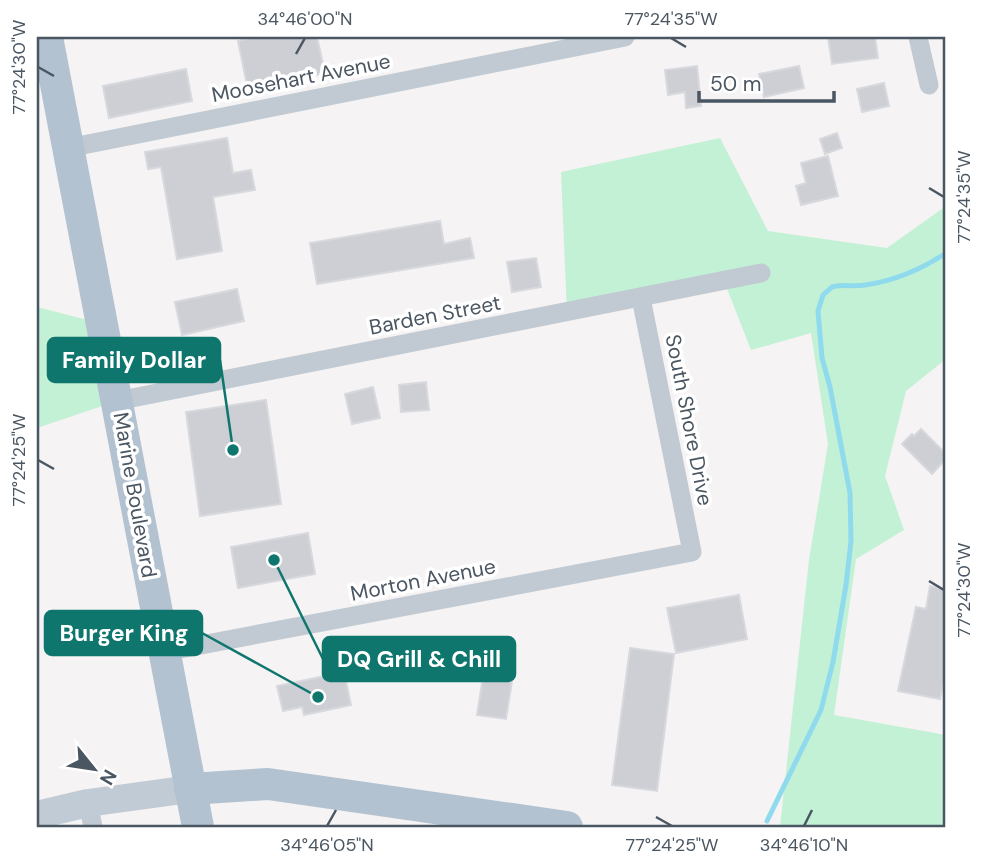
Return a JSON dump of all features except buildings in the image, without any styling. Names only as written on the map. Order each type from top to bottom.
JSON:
[{"type":"main road","name":"Marine Boulevard","points":[[47,37],[198,827]]},
{"type":"main road","points":[[37,815],[90,815],[190,789],[268,784],[567,827]]},
{"type":"street","name":"Moosehart Avenue","points":[[68,148],[625,37]]},
{"type":"street","points":[[918,37],[929,85]]},
{"type":"street","name":"Barden Street","points":[[117,401],[761,273]]},
{"type":"street","name":"South Shore Drive","points":[[641,298],[692,552]]},
{"type":"street","name":"Morton Avenue","points":[[163,652],[692,552]]},
{"type":"green space","points":[[720,138],[768,231],[887,248],[946,206],[946,359],[906,391],[885,476],[904,530],[856,559],[834,715],[946,735],[943,827],[780,827],[809,560],[828,444],[811,333],[751,350],[724,281],[567,312],[561,172]]},
{"type":"green space","points":[[37,307],[103,324],[117,401],[37,428]]},
{"type":"waterway","points":[[767,821],[821,710],[833,662],[851,541],[850,493],[822,358],[818,311],[823,295],[832,287],[865,285],[897,277],[946,253]]},
{"type":"place","name":"Family Dollar","points":[[233,450]]},
{"type":"place","name":"DQ Grill & Chill","points":[[274,560]]},
{"type":"place","name":"Burger King","points":[[318,697]]}]
